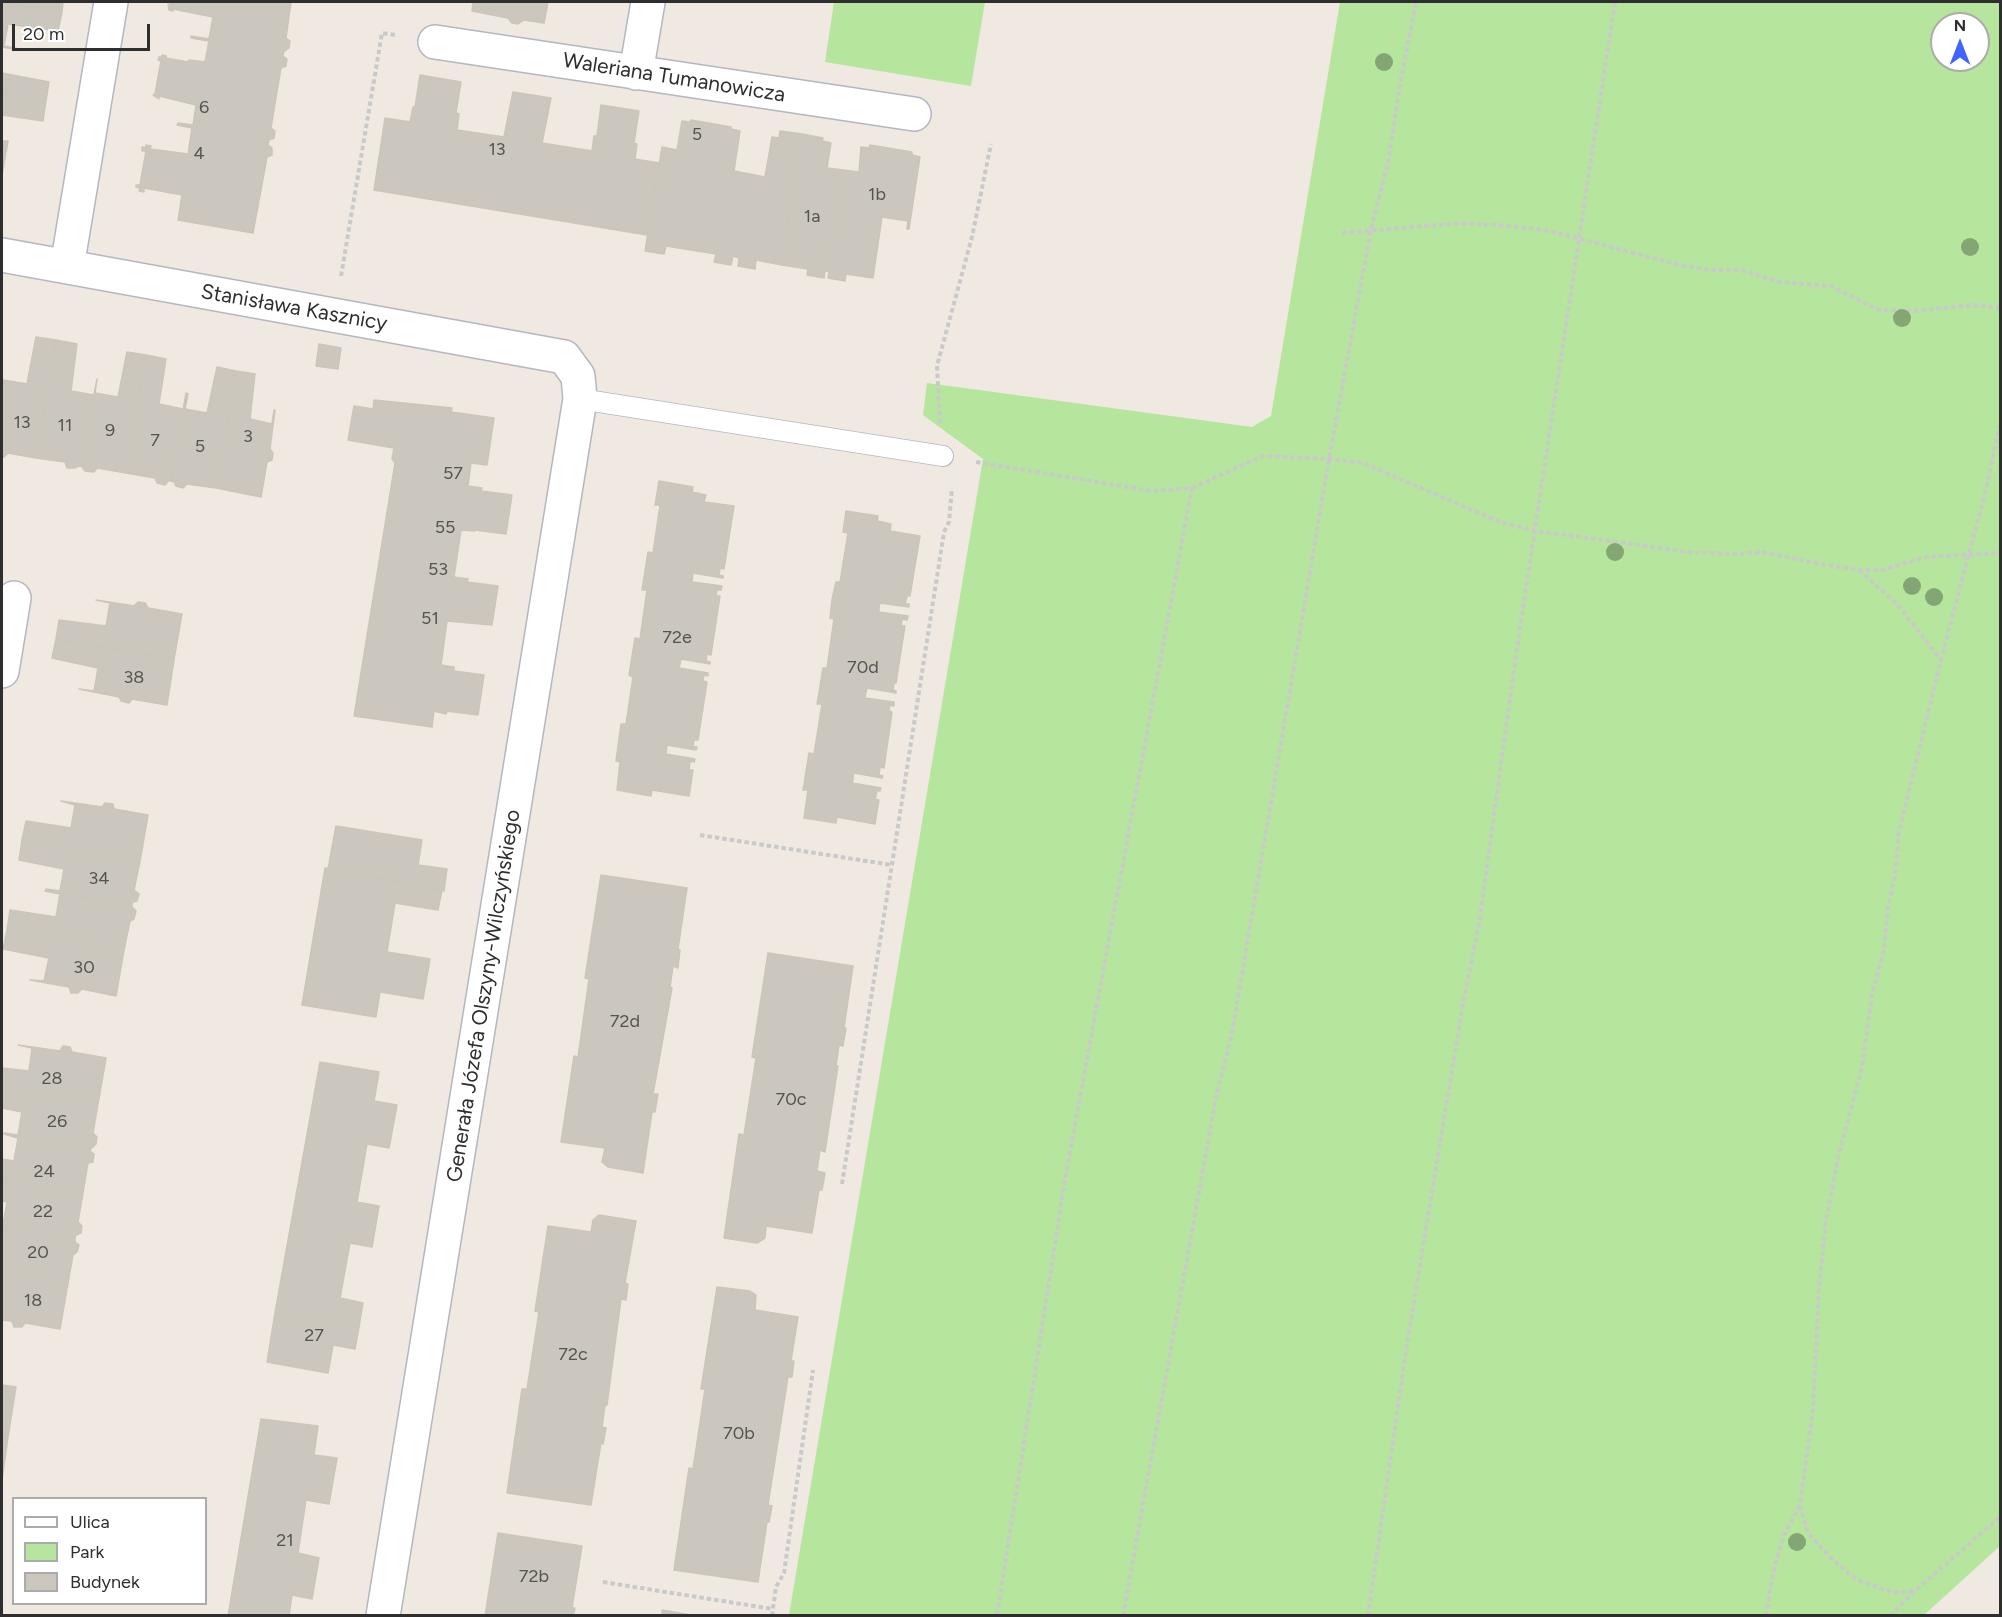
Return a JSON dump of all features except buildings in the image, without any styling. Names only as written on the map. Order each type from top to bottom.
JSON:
[{"type":"street","points":[[67,267],[111,2]]},
{"type":"street","points":[[636,73],[648,2]]},
{"type":"street","name":"Waleriana Tumanowicza","points":[[435,42],[914,114]]},
{"type":"street","name":"Stanisława Kasznicy","points":[[2,255],[564,357],[579,387]]},
{"type":"street","name":"Generała Józefa Olszyny-Wilczyńskiego","points":[[383,1616],[579,387]]},
{"type":"street","points":[[2,671],[14,598]]},
{"type":"lane","points":[[579,387],[943,456]]},
{"type":"path","points":[[1122,1616],[1191,1247],[1216,1097],[1232,1033],[1329,459],[1371,230],[1388,163],[1416,2]]},
{"type":"path","points":[[1368,1616],[1405,1357],[1463,1003],[1479,924],[1535,531],[1615,2]]},
{"type":"path","points":[[334,315],[382,33],[435,42]]},
{"type":"path","points":[[991,144],[972,237],[937,366],[943,456],[1151,492],[1192,488],[1263,456],[1329,459],[1363,463],[1500,522],[1535,531],[1688,552],[1735,554],[1762,552],[1858,570],[1882,570],[1926,557],[2001,554]]},
{"type":"path","points":[[1342,232],[1462,223],[1550,231],[1679,266],[1710,270],[1740,270],[1780,282],[1830,286],[1879,310],[1914,311],[1975,304],[2001,308]]},
{"type":"path","points":[[1766,1616],[1773,1573],[1784,1535],[1800,1505],[1813,1409],[1819,1288],[1826,1220],[1839,1153],[1862,1067],[1872,994],[1884,950],[1899,832],[2001,425]]},
{"type":"path","points":[[842,1184],[944,532],[949,522],[952,485]]},
{"type":"path","points":[[997,1616],[1066,1173],[1192,488]]},
{"type":"path","points":[[1858,570],[1899,605],[1941,660]]},
{"type":"path","points":[[700,835],[892,865]]},
{"type":"path","points":[[772,1616],[776,1587],[784,1573],[813,1370]]},
{"type":"path","points":[[1800,1505],[1808,1533],[1856,1579],[1882,1589],[1901,1593],[1916,1590]]},
{"type":"path","points":[[1890,1616],[1916,1590],[2001,1517]]},
{"type":"path","points":[[603,1582],[773,1609]]},
{"type":"green space","points":[[834,2],[985,2],[971,86],[825,62]]},
{"type":"green space","points":[[1340,2],[2000,2],[2000,1546],[1924,1615],[789,1615],[983,459],[923,415],[927,383],[1252,427],[1271,416]]}]
